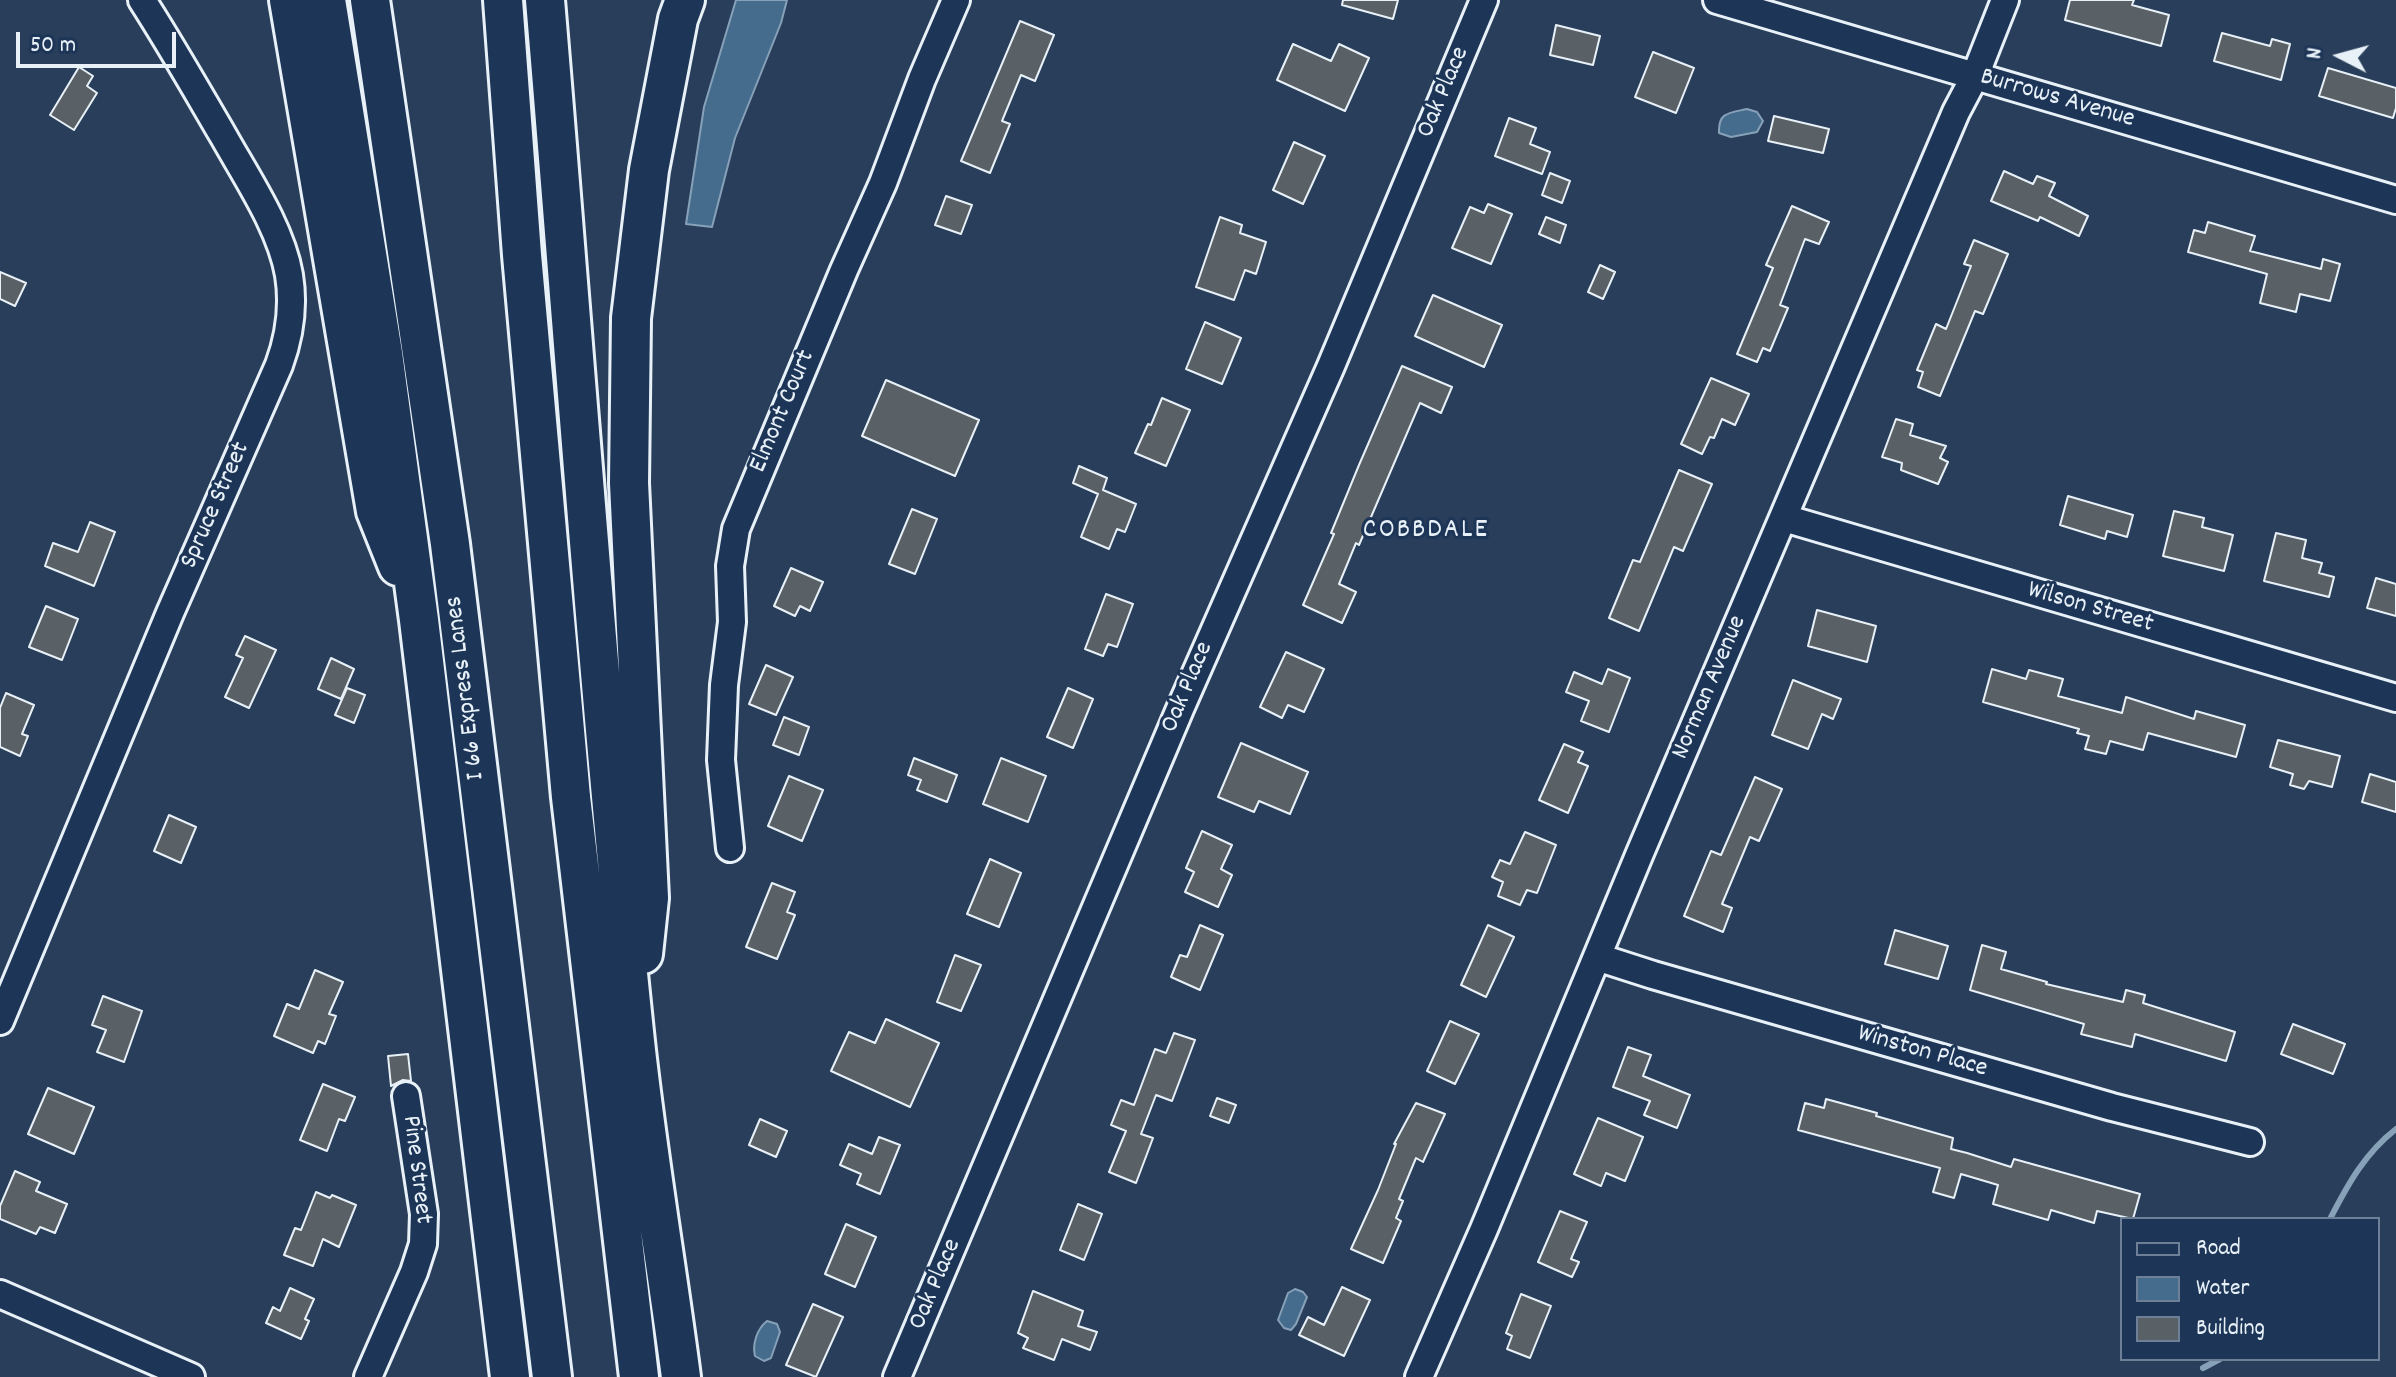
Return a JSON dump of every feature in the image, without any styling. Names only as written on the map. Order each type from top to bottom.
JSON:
[{"type":"highway","points":[[289,0],[376,511],[419,620]]},
{"type":"highway","points":[[326,0],[383,353],[419,620],[510,1377]]},
{"type":"highway","name":"I 66 Express Lanes","points":[[370,0],[450,544],[552,1377]]},
{"type":"highway","points":[[485,0],[522,255]]},
{"type":"highway","points":[[503,0],[522,255],[571,797],[639,1377]]},
{"type":"highway","points":[[545,0],[595,632],[635,1036],[681,1377]]},
{"type":"highway","points":[[635,1036],[649,898],[629,483],[631,318],[649,170],[678,19],[685,0]]},
{"type":"street","name":"Spruce Street","points":[[0,1021],[170,613],[279,365],[289,334],[292,298],[288,272],[272,225],[228,144],[142,0]]},
{"type":"street","name":"Elmont Court","points":[[730,848],[721,760],[724,685],[732,622],[730,566],[736,529],[883,183],[956,0]]},
{"type":"street","name":"Oak Place","points":[[897,1377],[1180,709],[1331,366],[1484,0]]},
{"type":"street","name":"Burrows Avenue","points":[[1717,0],[2396,200]]},
{"type":"street","name":"Norman Avenue","points":[[1419,1377],[2005,0]]},
{"type":"street","name":"Wilson Street","points":[[1784,518],[2396,698]]},
{"type":"street","name":"Winston Place","points":[[1597,957],[2112,1107],[2250,1142]]},
{"type":"street","name":"Pine Street","points":[[368,1377],[423,1244],[424,1214],[406,1096]]},
{"type":"street","points":[[0,1294],[191,1377]]},
{"type":"water","points":[[736,0],[787,0],[781,23],[735,138],[712,227],[686,224],[704,107]]},
{"type":"water","points":[[1747,109],[1757,112],[1763,121],[1757,132],[1731,137],[1719,133],[1723,117]]},
{"type":"water","points":[[1295,1289],[1307,1297],[1291,1330],[1284,1328],[1278,1320],[1288,1293]]},
{"type":"water","points":[[767,1321],[777,1324],[780,1332],[771,1358],[764,1361],[755,1356],[754,1347],[758,1332]]},
{"type":"building","points":[[1343,0],[1398,0],[1393,19],[1342,5]]},
{"type":"building","points":[[2070,0],[2134,0],[2132,5],[2169,15],[2161,46],[2065,20]]},
{"type":"building","points":[[1020,21],[1054,35],[1035,81],[1021,75],[1002,121],[1010,124],[990,173],[961,161]]},
{"type":"building","points":[[1556,25],[1600,36],[1593,65],[1550,55]]},
{"type":"building","points":[[2222,33],[2270,46],[2272,39],[2290,44],[2281,80],[2214,61]]},
{"type":"building","points":[[1293,44],[1331,61],[1339,44],[1369,58],[1345,111],[1277,80]]},
{"type":"building","points":[[1653,52],[1694,68],[1676,113],[1635,97]]},
{"type":"building","points":[[79,67],[93,76],[87,86],[97,93],[74,130],[50,115]]},
{"type":"building","points":[[2328,68],[2396,88],[2393,118],[2319,96]]},
{"type":"building","points":[[1774,116],[1829,129],[1823,153],[1768,141]]},
{"type":"building","points":[[1509,118],[1536,128],[1530,144],[1550,152],[1542,174],[1495,156]]},
{"type":"building","points":[[1294,142],[1325,156],[1303,204],[1273,190]]},
{"type":"building","points":[[2004,171],[2033,184],[2037,176],[2055,183],[2049,196],[2088,216],[2079,236],[2040,217],[2038,221],[1991,201]]},
{"type":"building","points":[[1550,173],[1570,181],[1562,203],[1542,195]]},
{"type":"building","points":[[946,196],[972,205],[961,234],[935,225]]},
{"type":"building","points":[[1488,204],[1512,214],[1491,264],[1452,248],[1470,207],[1484,213]]},
{"type":"building","points":[[1792,206],[1829,222],[1819,244],[1805,239],[1780,305],[1788,308],[1770,351],[1763,348],[1757,362],[1737,354],[1773,268],[1766,265]]},
{"type":"building","points":[[1220,217],[1242,225],[1240,233],[1266,242],[1256,274],[1245,270],[1234,300],[1196,287]]},
{"type":"building","points":[[1546,217],[1566,225],[1560,243],[1539,234]]},
{"type":"building","points":[[2208,222],[2255,236],[2250,251],[2321,269],[2323,259],[2340,264],[2330,301],[2300,294],[2296,312],[2260,303],[2267,274],[2188,252],[2194,230],[2205,233]]},
{"type":"building","points":[[1974,240],[2008,254],[1983,314],[1975,311],[1940,396],[1918,387],[1923,372],[1917,370],[1936,324],[1946,329],[1971,266],[1964,264]]},
{"type":"building","points":[[1600,265],[1615,272],[1603,299],[1588,292]]},
{"type":"building","points":[[0,272],[26,283],[15,306],[0,299]]},
{"type":"building","points":[[1433,295],[1502,325],[1484,367],[1415,336]]},
{"type":"building","points":[[1205,322],[1241,338],[1222,384],[1186,369]]},
{"type":"building","points":[[1402,366],[1452,387],[1441,413],[1420,403],[1339,584],[1356,592],[1342,623],[1303,605]]},
{"type":"building","points":[[1711,378],[1749,394],[1735,425],[1722,419],[1714,438],[1710,437],[1702,454],[1681,444]]},
{"type":"building","points":[[886,380],[979,420],[955,476],[862,436]]},
{"type":"building","points":[[1162,398],[1190,410],[1166,466],[1135,453]]},
{"type":"building","points":[[1896,419],[1913,424],[1910,435],[1946,446],[1940,458],[1948,462],[1938,484],[1901,470],[1902,463],[1882,457]]},
{"type":"building","points":[[1079,466],[1107,478],[1103,490],[1136,504],[1125,532],[1117,529],[1109,549],[1081,537],[1098,494],[1073,483]]},
{"type":"building","points":[[1679,470],[1712,484],[1683,551],[1674,547],[1639,631],[1609,618],[1633,560],[1640,562]]},
{"type":"building","points":[[2068,496],[2133,515],[2127,537],[2107,531],[2105,539],[2060,525]]},
{"type":"building","points":[[912,509],[937,519],[915,574],[889,564]]},
{"type":"building","points":[[2174,511],[2204,518],[2202,527],[2233,535],[2224,571],[2163,556]]},
{"type":"building","points":[[90,522],[115,532],[94,586],[45,566],[53,543],[78,552]]},
{"type":"building","points":[[2276,533],[2306,540],[2302,558],[2322,563],[2319,573],[2334,577],[2329,597],[2264,581]]},
{"type":"building","points":[[791,568],[823,582],[810,611],[800,606],[795,616],[774,606]]},
{"type":"building","points":[[2376,578],[2396,584],[2396,616],[2367,608]]},
{"type":"building","points":[[1106,594],[1133,604],[1117,647],[1108,644],[1103,656],[1085,649]]},
{"type":"building","points":[[46,606],[78,619],[62,660],[29,647]]},
{"type":"building","points":[[1817,610],[1876,626],[1867,662],[1808,646]]},
{"type":"building","points":[[245,636],[276,650],[249,708],[225,697],[243,658],[236,655]]},
{"type":"building","points":[[1286,652],[1324,669],[1304,712],[1288,705],[1282,718],[1260,707]]},
{"type":"building","points":[[331,658],[354,669],[341,699],[318,689]]},
{"type":"building","points":[[766,665],[793,677],[776,715],[749,704]]},
{"type":"building","points":[[1608,669],[1630,678],[1609,732],[1581,721],[1589,701],[1566,692],[1574,672],[1602,684]]},
{"type":"building","points":[[1992,669],[2026,679],[2029,670],[2063,679],[2058,696],[2122,713],[2126,697],[2194,719],[2196,711],[2245,725],[2236,757],[2148,733],[2143,750],[2110,741],[2106,754],[2085,749],[2089,736],[2077,733],[2079,729],[1983,702]]},
{"type":"building","points":[[1793,680],[1841,699],[1833,719],[1822,714],[1808,749],[1772,735]]},
{"type":"building","points":[[347,688],[365,695],[354,723],[335,715]]},
{"type":"building","points":[[1068,688],[1093,699],[1073,748],[1047,737]]},
{"type":"building","points":[[6,693],[34,705],[22,734],[28,736],[20,756],[0,747],[0,708]]},
{"type":"building","points":[[784,717],[809,727],[799,755],[773,745]]},
{"type":"building","points":[[2278,740],[2340,756],[2332,787],[2309,781],[2304,789],[2290,785],[2293,774],[2270,767]]},
{"type":"building","points":[[1241,743],[1308,772],[1290,814],[1259,801],[1254,812],[1218,797]]},
{"type":"building","points":[[1564,744],[1583,752],[1578,762],[1588,766],[1568,813],[1539,800]]},
{"type":"building","points":[[914,758],[957,775],[947,802],[917,790],[921,780],[908,775]]},
{"type":"building","points":[[1001,758],[1046,776],[1028,822],[983,804]]},
{"type":"building","points":[[2370,774],[2396,782],[2396,812],[2362,802]]},
{"type":"building","points":[[789,776],[823,790],[802,841],[768,826]]},
{"type":"building","points":[[1755,777],[1782,789],[1759,841],[1750,837],[1722,904],[1732,908],[1723,932],[1684,916],[1711,851],[1721,855]]},
{"type":"building","points":[[169,815],[196,827],[181,863],[154,851]]},
{"type":"building","points":[[1202,831],[1232,845],[1221,869],[1232,875],[1218,907],[1185,892],[1194,872],[1186,868]]},
{"type":"building","points":[[1525,832],[1556,845],[1537,893],[1527,890],[1520,905],[1498,896],[1503,882],[1492,877],[1500,860],[1510,864]]},
{"type":"building","points":[[990,859],[1021,873],[999,927],[967,914]]},
{"type":"building","points":[[772,883],[795,892],[787,912],[795,915],[777,959],[746,947]]},
{"type":"building","points":[[1200,925],[1223,935],[1200,990],[1171,977],[1180,955],[1187,957]]},
{"type":"building","points":[[1488,925],[1514,937],[1486,997],[1461,985]]},
{"type":"building","points":[[1895,930],[1948,946],[1938,979],[1885,964]]},
{"type":"building","points":[[1982,945],[2006,952],[2001,969],[2046,984],[2123,1002],[2126,990],[2145,995],[2143,1003],[2235,1032],[2226,1061],[2135,1034],[2132,1047],[2081,1034],[2084,1024],[1970,990]]},
{"type":"building","points":[[955,955],[981,965],[961,1011],[937,1002]]},
{"type":"building","points":[[315,970],[343,982],[329,1014],[336,1016],[325,1044],[318,1041],[313,1053],[274,1036],[287,1004],[299,1009]]},
{"type":"building","points":[[103,996],[142,1011],[124,1062],[97,1052],[106,1030],[92,1025]]},
{"type":"building","points":[[886,1019],[939,1043],[910,1107],[831,1071],[849,1032],[875,1043]]},
{"type":"building","points":[[1450,1021],[1479,1034],[1455,1084],[1427,1071]]},
{"type":"building","points":[[2293,1024],[2345,1044],[2333,1074],[2281,1054]]},
{"type":"building","points":[[1174,1033],[1195,1040],[1172,1101],[1156,1095],[1141,1134],[1153,1138],[1136,1183],[1109,1172],[1126,1131],[1111,1125],[1121,1100],[1134,1105],[1155,1049],[1166,1053]]},
{"type":"building","points":[[1628,1047],[1651,1055],[1643,1076],[1690,1095],[1677,1128],[1644,1115],[1650,1101],[1613,1087]]},
{"type":"building","points":[[408,1054],[411,1081],[403,1080],[391,1086],[388,1056]]},
{"type":"building","points":[[323,1084],[355,1097],[345,1121],[339,1119],[327,1151],[300,1140]]},
{"type":"building","points":[[48,1088],[94,1107],[74,1154],[28,1134]]},
{"type":"building","points":[[1217,1098],[1236,1105],[1229,1123],[1210,1116]]},
{"type":"building","points":[[1826,1099],[1953,1138],[1951,1149],[2011,1167],[2014,1159],[2140,1194],[2134,1217],[2097,1211],[2094,1223],[2051,1210],[2048,1220],[1993,1204],[1998,1185],[1961,1174],[1954,1198],[1933,1192],[1940,1168],[1798,1130],[1805,1103],[1824,1108]]},
{"type":"building","points":[[1416,1103],[1445,1114],[1423,1162],[1416,1158],[1399,1199],[1403,1201],[1396,1218],[1401,1221],[1383,1263],[1351,1249],[1378,1190],[1394,1144]]},
{"type":"building","points":[[1598,1118],[1643,1137],[1625,1181],[1606,1173],[1601,1186],[1574,1174]]},
{"type":"building","points":[[760,1119],[787,1131],[776,1157],[749,1145]]},
{"type":"building","points":[[879,1137],[900,1145],[880,1194],[857,1184],[861,1174],[840,1165],[849,1144],[872,1154]]},
{"type":"building","points":[[15,1171],[40,1182],[36,1191],[67,1204],[55,1233],[40,1227],[36,1234],[0,1219],[0,1206]]},
{"type":"building","points":[[316,1192],[356,1205],[339,1247],[323,1239],[313,1266],[284,1255],[295,1228],[301,1230]]},
{"type":"building","points":[[1078,1204],[1102,1214],[1084,1260],[1060,1250]]},
{"type":"building","points":[[1560,1211],[1587,1222],[1571,1259],[1579,1262],[1572,1277],[1538,1262]]},
{"type":"building","points":[[846,1224],[876,1237],[855,1287],[825,1274]]},
{"type":"building","points":[[1342,1287],[1370,1300],[1344,1356],[1299,1335],[1308,1317],[1324,1325]]},
{"type":"building","points":[[290,1288],[314,1299],[301,1339],[266,1323],[273,1307],[280,1311]]},
{"type":"building","points":[[1033,1291],[1083,1311],[1078,1326],[1097,1332],[1090,1350],[1062,1339],[1054,1360],[1023,1348],[1028,1338],[1018,1333]]},
{"type":"building","points":[[1521,1294],[1551,1306],[1530,1358],[1507,1349],[1512,1336],[1506,1333]]},
{"type":"building","points":[[813,1304],[843,1317],[816,1377],[786,1365]]},
{"type":"waterway","points":[[2331,1217],[2366,1159],[2396,1129]]},
{"type":"waterway","points":[[2203,1368],[2216,1361]]},
{"type":"district","name":"COBBDALE","points":[[1426,532]]}]
